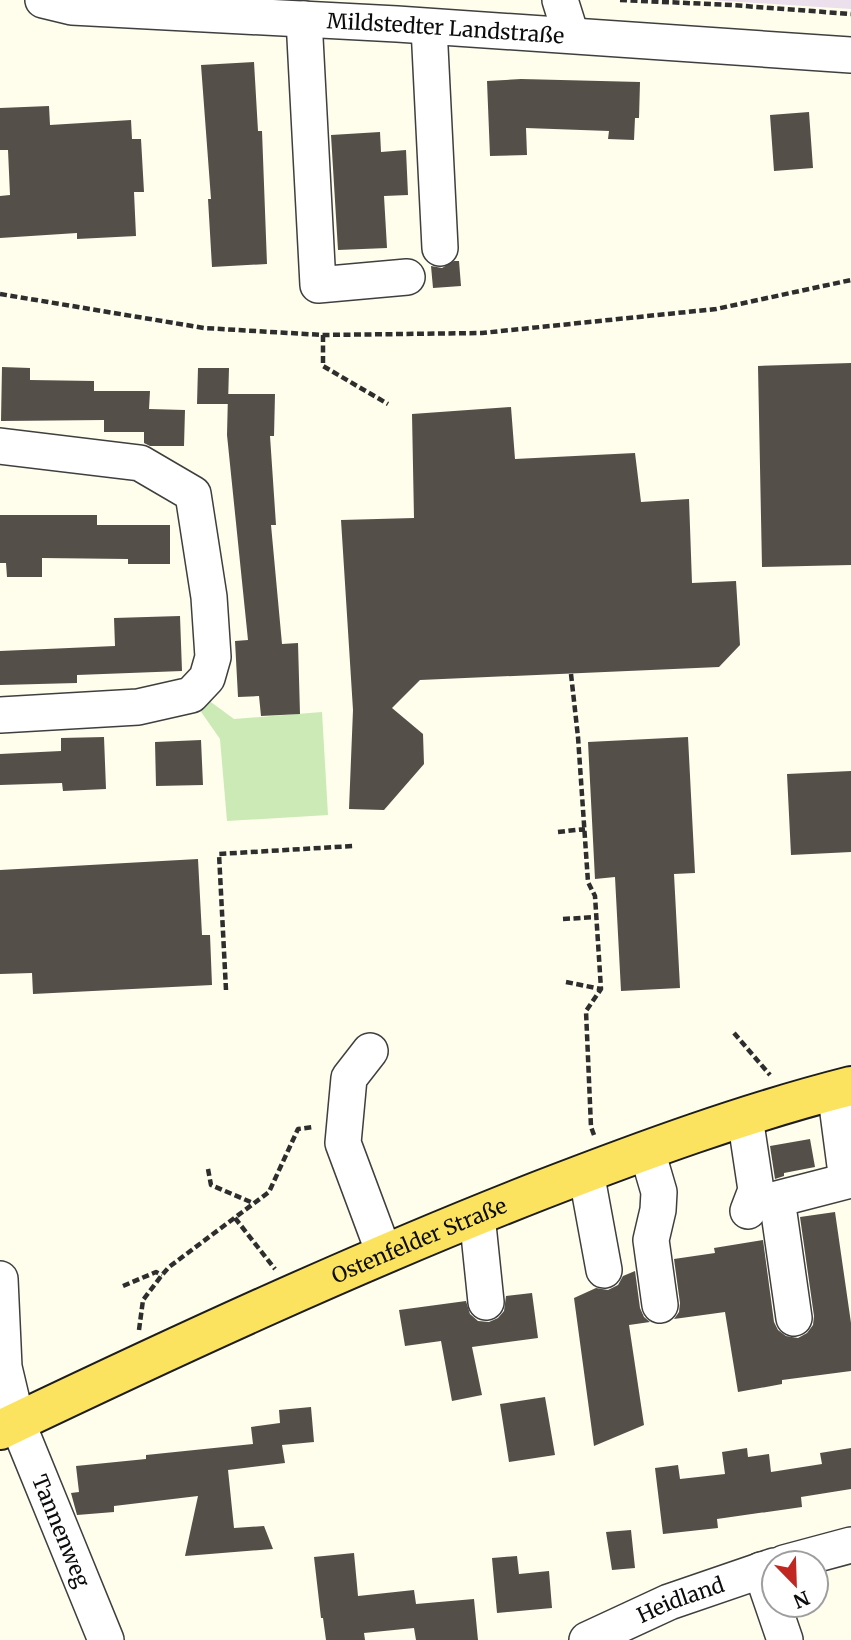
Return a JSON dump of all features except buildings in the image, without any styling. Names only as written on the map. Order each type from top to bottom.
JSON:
[{"type":"main road","name":"Ostenfelder Straße","points":[[9,1426],[384,1253],[477,1215],[595,1169],[793,1101],[843,1088]]},
{"type":"street","name":"Mildstedter Landstraße","points":[[43,0],[72,6],[571,35],[851,55]]},
{"type":"street","points":[[560,0],[571,35]]},
{"type":"street","points":[[304,19],[318,285],[407,276]]},
{"type":"street","points":[[429,27],[440,248]]},
{"type":"street","points":[[0,446],[140,463],[193,494],[209,597],[213,657],[207,678],[191,695],[138,707],[0,715]]},
{"type":"street","points":[[370,1051],[349,1078],[343,1143],[384,1253]]},
{"type":"street","points":[[794,1318],[776,1199],[847,1181],[843,1088]]},
{"type":"street","points":[[745,1117],[757,1190],[748,1211]]},
{"type":"street","points":[[647,1151],[659,1192],[651,1240],[660,1305]]},
{"type":"street","points":[[595,1169],[604,1270]]},
{"type":"street","points":[[477,1215],[486,1302]]},
{"type":"street","name":"Tannenweg","points":[[0,1279],[9,1426],[105,1640]]},
{"type":"street","name":"Heidland","points":[[830,1551],[851,1545]]},
{"type":"street","name":"Heidland","points":[[587,1640],[669,1602],[760,1570]]},
{"type":"street","points":[[782,1619],[785,1640]]},
{"type":"path","points":[[620,0],[851,14]]},
{"type":"path","points":[[0,294],[204,328],[323,335],[482,333],[703,311],[851,280]]},
{"type":"path","points":[[323,335],[323,366],[388,404]]},
{"type":"path","points":[[571,674],[588,882],[595,896],[601,989],[586,1012],[595,1169]]},
{"type":"path","points":[[558,832],[585,829]]},
{"type":"path","points":[[226,990],[219,854],[353,846]]},
{"type":"path","points":[[563,919],[597,917]]},
{"type":"path","points":[[566,982],[601,989]]},
{"type":"path","points":[[734,1033],[793,1101]]},
{"type":"path","points":[[138,1334],[143,1300],[162,1275],[269,1192],[298,1129],[345,1122]]},
{"type":"path","points":[[208,1169],[211,1185],[254,1203]]},
{"type":"path","points":[[235,1218],[277,1272]]},
{"type":"path","points":[[123,1286],[156,1272],[162,1275]]},
{"type":"shaded area","points":[[710,0],[851,0],[851,9]]},
{"type":"green space","points":[[204,697],[234,719],[322,712],[328,815],[227,821],[220,739],[197,706]]}]
